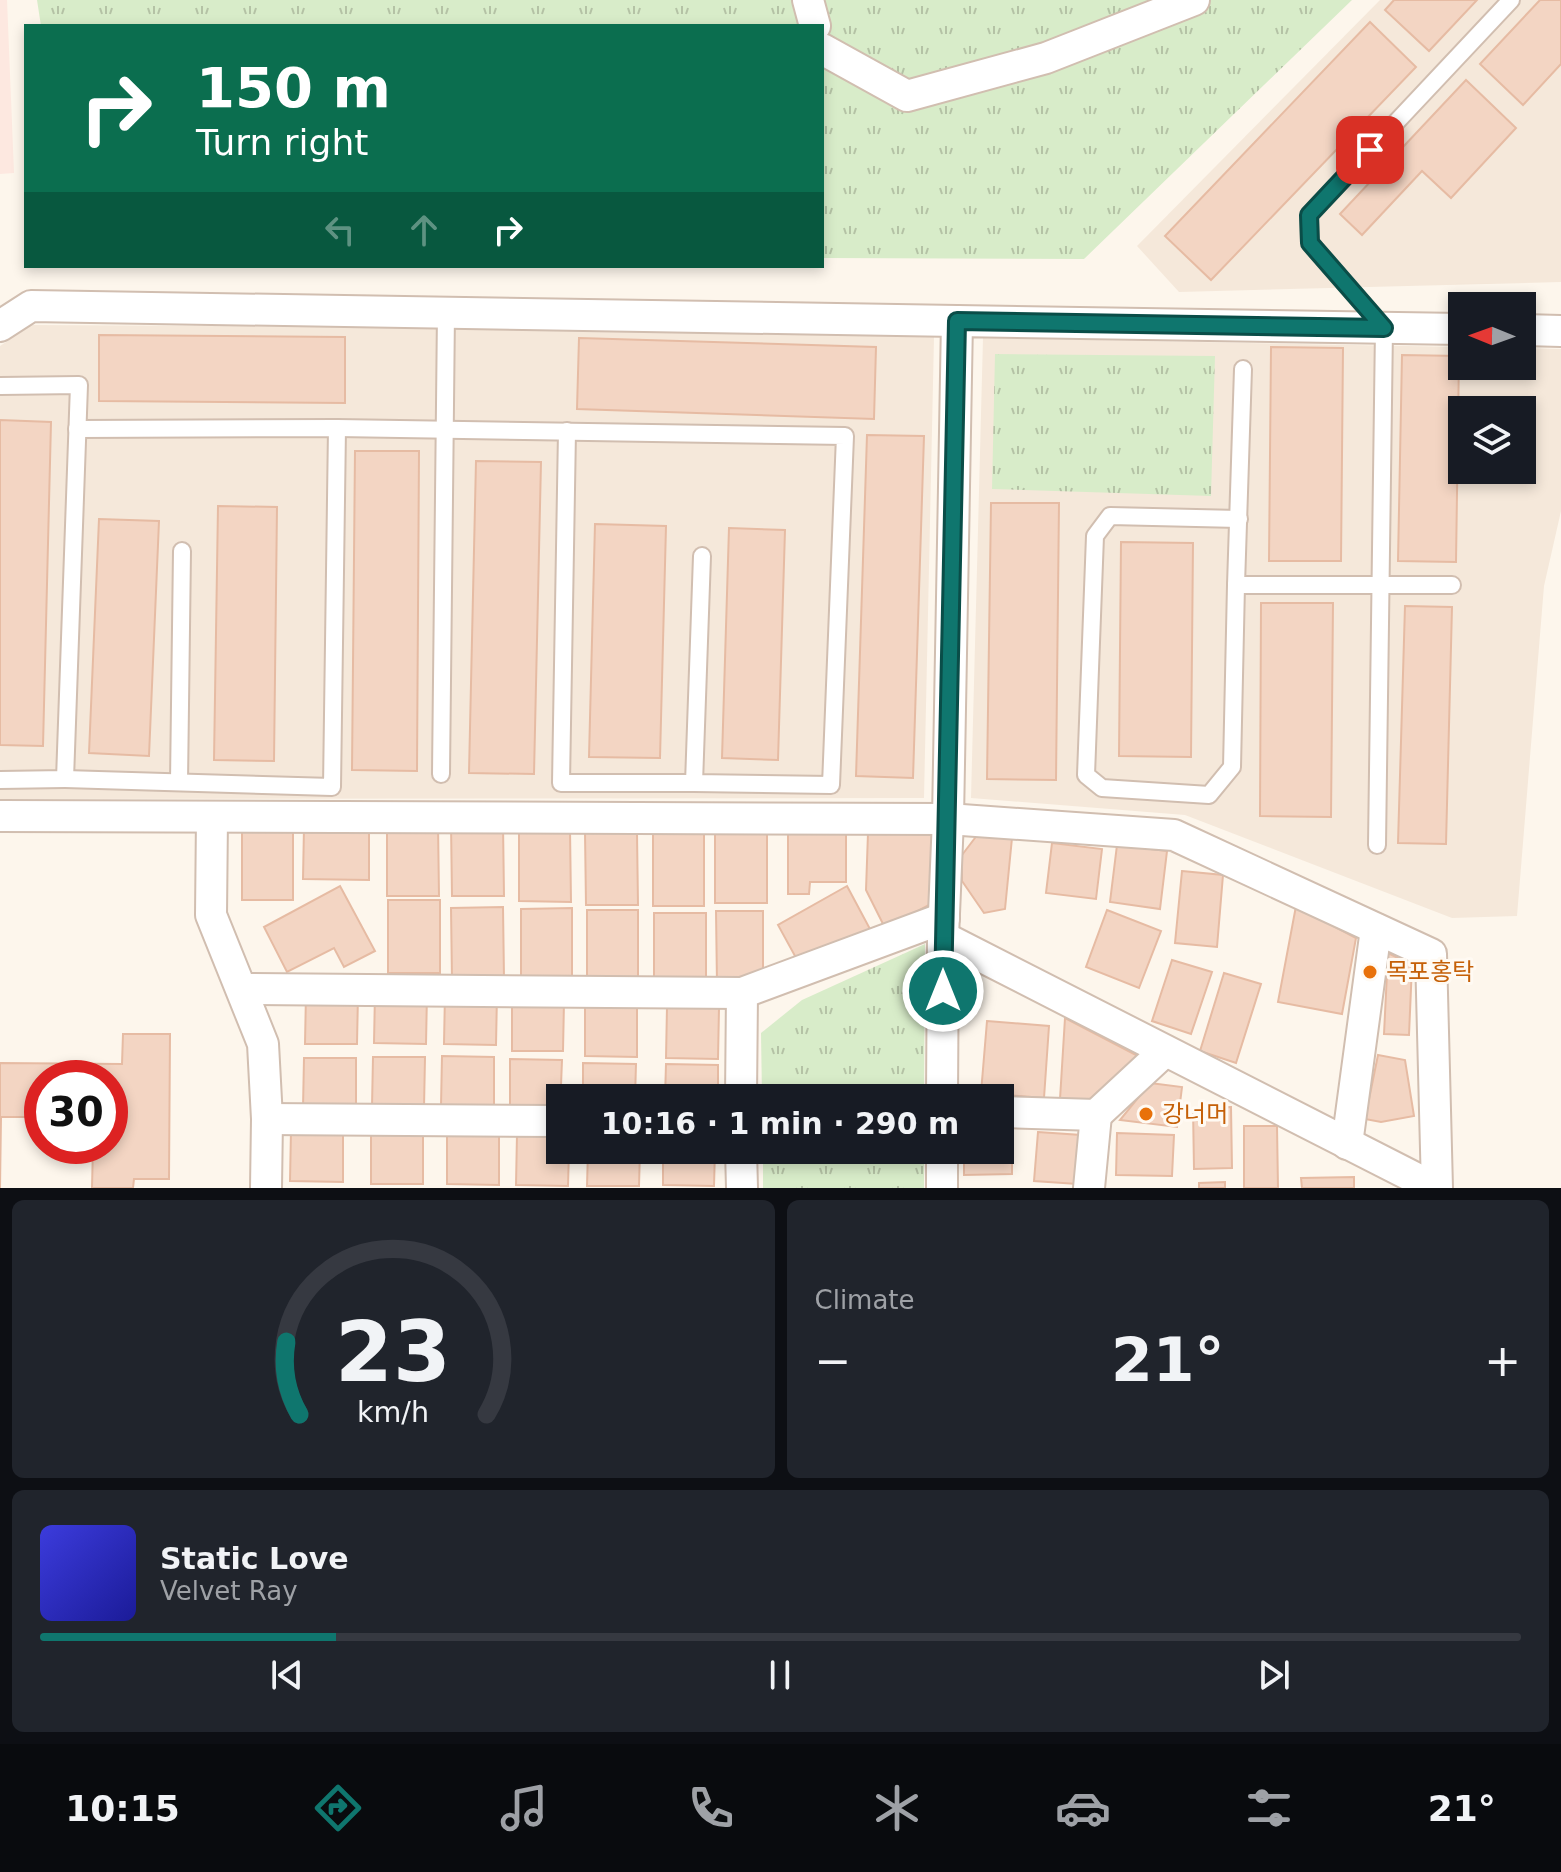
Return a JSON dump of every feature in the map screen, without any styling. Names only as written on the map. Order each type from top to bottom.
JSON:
[{"type":"street","points":[[808,0],[814,24]]},
{"type":"street","points":[[824,50],[907,96],[1046,58],[1194,0]]},
{"type":"street","points":[[0,326],[31,306],[1448,329]]},
{"type":"street","points":[[942,1084],[957,321]]},
{"type":"street","points":[[1536,330],[1561,331]]},
{"type":"street","points":[[0,816],[948,819],[1174,835],[1431,954],[1436,1188],[1405,1180],[1347,1144],[1165,1051],[943,927],[742,993],[242,989]]},
{"type":"street","points":[[212,817],[211,915],[263,1044],[267,1119],[266,1188]]},
{"type":"street","points":[[1347,1144],[1376,929]]},
{"type":"street","points":[[741,1084],[742,993]]},
{"type":"street","points":[[1089,1188],[1096,1115],[1165,1051]]},
{"type":"street","points":[[1014,1112],[1096,1115]]},
{"type":"street","points":[[267,1119],[546,1121]]},
{"type":"street","points":[[741,1164],[742,1188]]},
{"type":"street","points":[[942,1164],[942,1188]]},
{"type":"lane","points":[[1377,845],[1384,328],[1310,243],[1309,215],[1511,0]]},
{"type":"lane","points":[[441,774],[446,312]]},
{"type":"lane","points":[[1239,519],[1110,516],[1095,536],[1086,775],[1102,788],[1209,795],[1232,767],[1236,585],[1239,519],[1243,369]]},
{"type":"lane","points":[[0,386],[79,385],[65,779]]},
{"type":"lane","points":[[0,780],[332,787],[337,428]]},
{"type":"lane","points":[[77,429],[337,428],[567,431],[845,436],[831,785],[561,783],[567,431]]},
{"type":"lane","points":[[179,782],[182,551]]},
{"type":"lane","points":[[694,783],[702,556]]},
{"type":"lane","points":[[1236,585],[1452,585]]},
{"type":"shaded area","points":[[0,0],[7,0],[14,173],[0,174]]},
{"type":"shaded area","points":[[1380,0],[1561,0],[1561,282],[1179,292],[1137,246]]},
{"type":"shaded area","points":[[32,325],[382,327],[934,337],[924,798],[0,799],[0,346]]},
{"type":"shaded area","points":[[983,338],[1448,347],[1448,380],[1536,380],[1536,348],[1561,349],[1561,511],[1544,586],[1517,916],[1452,918],[1185,815],[971,798]]},
{"type":"green space","points":[[37,0],[1352,0],[1084,259],[824,258],[824,24],[41,24]]},
{"type":"green space","points":[[995,354],[1215,356],[1211,496],[992,489]]},
{"type":"green space","points":[[925,944],[924,1084],[762,1084],[761,1033],[802,1000]]},
{"type":"green space","points":[[763,1164],[924,1164],[924,1188],[763,1188]]},
{"type":"building","points":[[1394,0],[1477,0],[1429,51],[1385,10]]},
{"type":"building","points":[[1540,0],[1561,0],[1561,64],[1523,105],[1480,64]]},
{"type":"building","points":[[1370,22],[1416,67],[1211,280],[1165,236]]},
{"type":"building","points":[[1466,80],[1516,128],[1451,198],[1422,171],[1362,235],[1340,214]]},
{"type":"building","points":[[99,335],[345,337],[345,403],[99,401]]},
{"type":"building","points":[[579,338],[876,347],[874,419],[577,409]]},
{"type":"building","points":[[1271,347],[1343,348],[1341,561],[1269,561]]},
{"type":"building","points":[[1402,355],[1448,356],[1448,380],[1459,380],[1458,396],[1448,396],[1448,484],[1457,484],[1456,562],[1398,561]]},
{"type":"building","points":[[0,420],[51,422],[43,746],[0,745]]},
{"type":"building","points":[[867,435],[924,436],[913,778],[856,776]]},
{"type":"building","points":[[355,451],[419,451],[417,771],[352,770]]},
{"type":"building","points":[[476,461],[541,462],[534,774],[469,773]]},
{"type":"building","points":[[991,503],[1059,503],[1056,780],[987,779]]},
{"type":"building","points":[[218,506],[277,507],[274,761],[214,760]]},
{"type":"building","points":[[99,519],[159,521],[149,756],[89,753]]},
{"type":"building","points":[[595,524],[666,526],[660,758],[589,757]]},
{"type":"building","points":[[729,528],[785,530],[778,760],[722,758]]},
{"type":"building","points":[[1121,542],[1193,543],[1191,757],[1119,756]]},
{"type":"building","points":[[1261,603],[1333,603],[1331,817],[1260,816]]},
{"type":"building","points":[[1405,606],[1452,607],[1446,844],[1398,843]]},
{"type":"building","points":[[387,823],[438,823],[439,896],[387,896]]},
{"type":"building","points":[[451,824],[503,824],[504,896],[452,896]]},
{"type":"building","points":[[242,827],[293,827],[293,900],[242,900]]},
{"type":"building","points":[[304,827],[369,828],[369,880],[303,879]]},
{"type":"building","points":[[519,829],[570,829],[571,902],[519,901]]},
{"type":"building","points":[[767,830],[767,903],[715,903],[715,831]]},
{"type":"building","points":[[788,830],[846,831],[846,882],[810,882],[809,894],[788,894]]},
{"type":"building","points":[[585,832],[637,833],[638,905],[586,905]]},
{"type":"building","points":[[868,833],[936,835],[933,903],[885,928],[866,890]]},
{"type":"building","points":[[653,834],[704,834],[704,906],[653,906]]},
{"type":"building","points":[[978,834],[1012,838],[1005,909],[984,913],[962,881],[962,855]]},
{"type":"building","points":[[1052,843],[1102,849],[1096,899],[1046,893]]},
{"type":"building","points":[[1117,845],[1167,851],[1160,909],[1110,902]]},
{"type":"building","points":[[1182,871],[1223,875],[1217,947],[1175,943]]},
{"type":"building","points":[[340,886],[375,951],[344,967],[334,948],[287,972],[264,927]]},
{"type":"building","points":[[847,886],[870,929],[801,967],[778,925]]},
{"type":"building","points":[[388,900],[440,900],[440,973],[388,973]]},
{"type":"building","points":[[1296,906],[1356,938],[1342,1014],[1278,1002]]},
{"type":"building","points":[[503,907],[504,979],[452,980],[451,908]]},
{"type":"building","points":[[572,908],[572,981],[521,981],[521,909]]},
{"type":"building","points":[[587,910],[638,910],[638,983],[587,983]]},
{"type":"building","points":[[1107,910],[1161,931],[1139,988],[1086,967]]},
{"type":"building","points":[[716,911],[763,911],[763,983],[717,984]]},
{"type":"building","points":[[654,913],[706,913],[706,985],[654,985]]},
{"type":"building","points":[[1388,953],[1412,965],[1409,1035],[1384,1034]]},
{"type":"building","points":[[1172,960],[1212,972],[1191,1034],[1152,1021]]},
{"type":"building","points":[[1224,973],[1261,984],[1236,1063],[1200,1051]]},
{"type":"building","points":[[306,993],[358,994],[357,1044],[305,1044]]},
{"type":"building","points":[[375,993],[427,993],[426,1044],[374,1043]]},
{"type":"building","points":[[445,993],[497,994],[496,1045],[444,1044]]},
{"type":"building","points":[[512,1000],[564,1001],[563,1051],[512,1051]]},
{"type":"building","points":[[585,1006],[637,1006],[637,1057],[585,1056]]},
{"type":"building","points":[[667,1007],[719,1008],[718,1059],[666,1058]]},
{"type":"building","points":[[1065,1018],[1138,1056],[1088,1101],[1060,1099]]},
{"type":"building","points":[[987,1021],[1049,1026],[1044,1098],[1014,1096],[1014,1084],[982,1084]]},
{"type":"building","points":[[123,1034],[170,1034],[169,1179],[134,1179],[133,1188],[92,1188],[93,1164],[128,1164],[128,1060],[122,1060]]},
{"type":"building","points":[[1378,1055],[1405,1060],[1414,1116],[1381,1122],[1365,1119]]},
{"type":"building","points":[[442,1056],[494,1057],[494,1107],[441,1106]]},
{"type":"building","points":[[373,1057],[425,1057],[424,1108],[372,1107]]},
{"type":"building","points":[[304,1058],[356,1058],[356,1109],[303,1108]]},
{"type":"building","points":[[510,1059],[562,1060],[561,1084],[546,1084],[546,1111],[510,1110]]},
{"type":"building","points":[[0,1063],[24,1063],[24,1117],[1,1117],[0,1188]]},
{"type":"building","points":[[583,1063],[636,1064],[635,1084],[583,1084]]},
{"type":"building","points":[[666,1064],[718,1065],[718,1084],[665,1084]]},
{"type":"building","points":[[1150,1083],[1182,1087],[1177,1127],[1120,1120]]},
{"type":"building","points":[[1231,1107],[1232,1168],[1194,1169],[1193,1108]]},
{"type":"building","points":[[1244,1126],[1277,1126],[1278,1188],[1244,1188]]},
{"type":"building","points":[[291,1130],[343,1131],[343,1182],[290,1181]]},
{"type":"building","points":[[1038,1132],[1081,1135],[1077,1184],[1034,1181]]},
{"type":"building","points":[[371,1133],[423,1134],[423,1184],[371,1184]]},
{"type":"building","points":[[1117,1133],[1174,1135],[1172,1176],[1116,1175]]},
{"type":"building","points":[[447,1134],[499,1135],[499,1185],[447,1184]]},
{"type":"building","points":[[517,1134],[546,1135],[546,1164],[569,1164],[568,1186],[516,1185]]},
{"type":"building","points":[[588,1164],[640,1164],[639,1186],[587,1186]]},
{"type":"building","points":[[663,1164],[715,1164],[714,1186],[663,1185]]},
{"type":"building","points":[[964,1164],[1012,1164],[1012,1174],[964,1175]]},
{"type":"building","points":[[1354,1177],[1354,1188],[1302,1188],[1301,1178]]},
{"type":"building","points":[[1225,1182],[1225,1188],[1199,1188],[1199,1183]]},
{"type":"place","name":"목포홍탁","points":[[1370,972]]},
{"type":"place","name":"강너머","points":[[1146,1114]]},
{"type":"route","points":[[943,991],[957,321],[1384,328],[1310,243],[1309,215],[1370,150]]}]
